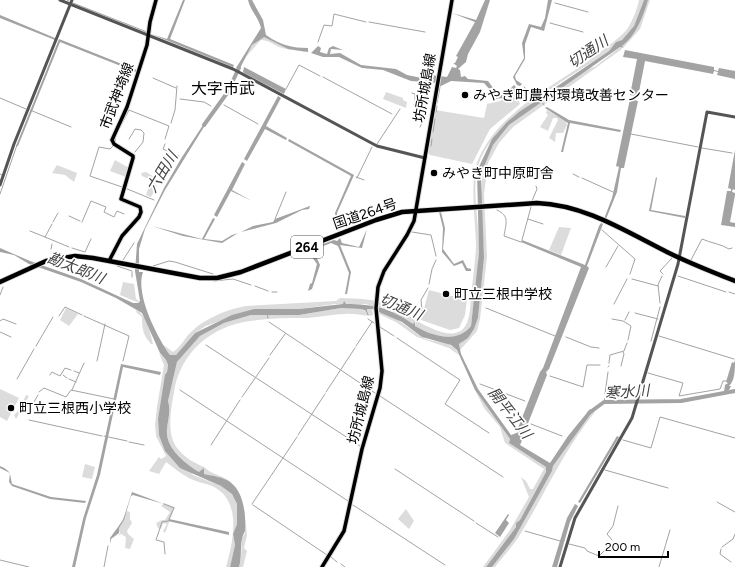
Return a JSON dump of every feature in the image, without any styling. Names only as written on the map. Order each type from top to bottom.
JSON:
[{"type":"highway","name":"国道264号","points":[[0,282],[40,263],[75,256],[200,278],[224,277],[386,216],[416,210],[548,204],[579,210],[679,258],[735,281]]},
{"type":"main road","name":"市武神埼線","points":[[109,261],[122,236],[139,217],[141,212],[140,208],[121,199],[133,156],[114,144],[112,140],[127,107],[150,36],[150,25],[156,0]]},
{"type":"main road","name":"坊所城島線","points":[[322,567],[344,531],[362,449],[380,388],[382,371],[376,319],[376,299],[384,271],[408,235],[416,210],[452,0]]},
{"type":"street","points":[[60,0],[240,73],[371,143],[409,155],[425,158]]},
{"type":"street","points":[[0,185],[14,144],[72,0]]},
{"type":"street","points":[[560,567],[575,518],[627,427],[638,398],[679,258],[707,112],[735,117]]},
{"type":"shaded area","points":[[183,0],[185,0],[170,39],[234,65],[233,67],[151,34],[167,39]]},
{"type":"shaded area","points":[[248,0],[252,0],[263,20],[266,35],[286,45],[308,48],[308,52],[288,49],[264,37],[252,45],[239,70],[236,68],[261,28]]},
{"type":"shaded area","points":[[485,0],[490,0],[480,32],[468,54],[466,62],[458,69],[460,70],[461,77],[465,76],[468,79],[488,81],[494,89],[496,97],[505,94],[514,85],[517,88],[516,92],[504,98],[492,99],[491,91],[484,83],[451,81],[439,87],[439,83],[411,81],[383,70],[362,68],[339,57],[323,57],[311,53],[318,46],[321,48],[320,52],[327,54],[329,48],[333,46],[343,50],[331,49],[330,54],[340,53],[361,65],[396,69],[407,75],[422,78],[431,75],[447,77],[452,67],[456,68],[457,66],[453,63],[455,63],[458,57],[456,56],[475,22],[452,13],[476,20]]},
{"type":"shaded area","points":[[548,0],[552,0],[544,31],[531,27],[525,44],[525,59],[515,76],[516,80],[522,84],[520,86],[517,85],[513,77],[524,58],[522,43],[529,24],[541,27],[545,18]]},
{"type":"shaded area","points":[[639,0],[644,0],[634,26],[622,40],[616,42],[609,51],[553,88],[512,119],[483,153],[477,171],[475,191],[479,243],[477,280],[471,326],[465,332],[452,337],[436,335],[422,330],[415,326],[416,322],[413,324],[390,310],[365,304],[335,304],[299,309],[254,309],[206,326],[195,333],[176,355],[170,355],[162,344],[173,352],[190,333],[210,318],[232,309],[246,306],[336,301],[340,298],[364,299],[376,301],[395,308],[435,330],[446,333],[455,333],[462,330],[467,323],[470,314],[476,247],[473,190],[475,169],[478,160],[488,142],[500,126],[515,112],[614,42],[628,28],[636,11]]},
{"type":"shaded area","points":[[644,0],[648,0],[641,19],[631,37],[622,46],[623,48],[620,47],[509,125],[493,145],[481,174],[484,258],[478,318],[474,329],[468,338],[459,344],[461,354],[478,389],[511,435],[519,432],[518,428],[540,372],[543,368],[581,267],[521,242],[522,240],[585,265],[599,226],[601,223],[603,224],[587,266],[589,268],[549,369],[546,372],[547,375],[525,431],[521,433],[523,438],[520,445],[550,463],[568,436],[590,409],[593,411],[553,466],[552,471],[514,539],[492,567],[486,567],[516,527],[516,523],[520,520],[546,472],[546,467],[509,443],[510,439],[475,390],[457,350],[451,345],[422,337],[402,322],[372,309],[367,309],[367,311],[361,309],[341,308],[299,315],[251,315],[224,323],[200,336],[177,362],[168,401],[169,412],[167,436],[173,449],[182,459],[199,472],[204,468],[204,474],[230,482],[235,486],[241,498],[244,511],[245,531],[241,543],[240,563],[239,567],[230,567],[235,545],[233,534],[237,524],[237,504],[232,494],[221,486],[180,468],[165,451],[159,435],[158,419],[168,365],[160,353],[142,313],[116,298],[81,282],[29,264],[14,255],[0,252],[0,248],[30,261],[81,279],[133,303],[138,303],[140,301],[135,271],[137,244],[164,188],[182,157],[205,122],[207,122],[165,190],[145,229],[139,249],[139,272],[143,272],[141,281],[145,303],[159,338],[170,355],[176,355],[195,333],[232,315],[254,309],[299,309],[343,304],[344,301],[346,304],[373,306],[397,314],[413,324],[415,322],[415,326],[429,333],[452,337],[459,335],[471,326],[479,253],[477,171],[492,139],[507,122],[519,112],[609,51],[616,42],[622,40],[634,26]]},
{"type":"shaded area","points":[[648,0],[650,0],[640,29],[623,48],[621,46],[627,42]]},
{"type":"shaded area","points":[[0,15],[55,38],[55,40],[0,18]]},
{"type":"shaded area","points":[[261,37],[264,37],[288,49],[279,47],[268,41],[261,40],[244,59],[252,45]]},
{"type":"shaded area","points":[[59,39],[137,70],[136,72],[60,42],[18,146],[16,146]]},
{"type":"shaded area","points":[[620,47],[622,49],[513,127],[499,143],[488,163],[484,194],[487,257],[480,319],[477,331],[460,350],[459,344],[468,338],[474,329],[478,318],[484,258],[481,199],[483,167],[493,145],[509,125],[586,70],[596,66]]},
{"type":"shaded area","points":[[290,49],[304,50],[305,52]]},
{"type":"shaded area","points":[[625,50],[714,67],[714,70],[718,71],[719,68],[735,71],[735,79],[717,75],[718,72],[714,71],[713,74],[645,61],[638,97],[635,96],[634,100],[638,101],[624,168],[621,168],[617,192],[606,219],[604,219],[612,198],[619,167],[616,166],[630,99],[633,99],[634,96],[630,95],[637,59],[623,57]]},
{"type":"shaded area","points":[[244,67],[286,89],[284,94],[244,73]]},
{"type":"shaded area","points":[[386,92],[403,98],[403,100],[407,102],[406,108],[383,99]]},
{"type":"shaded area","points":[[515,93],[520,104],[490,129],[472,164],[430,155],[428,152],[435,110],[484,118],[487,104],[500,101]]},
{"type":"shaded area","points":[[278,96],[281,98],[266,126],[287,138],[286,140],[265,129],[247,161],[244,159]]},
{"type":"shaded area","points":[[547,107],[569,120],[621,130],[620,132],[570,123],[563,152],[561,152],[568,123],[545,108]]},
{"type":"shaded area","points":[[547,110],[566,121],[567,125],[563,133],[556,133],[555,142],[549,138],[558,120],[557,118],[553,118],[548,131],[540,127],[548,115],[546,113]]},
{"type":"shaded area","points":[[289,139],[354,175],[337,213],[340,230],[338,231],[335,213],[351,176],[288,141]]},
{"type":"shaded area","points":[[735,150],[735,190],[733,189],[732,192],[735,193],[735,195],[730,222],[735,223],[735,227],[721,225],[727,191],[731,191],[731,189],[728,188]]},
{"type":"shaded area","points":[[115,160],[129,168],[126,177],[110,171]]},
{"type":"shaded area","points":[[242,162],[245,164],[232,190],[252,201],[231,191],[217,217],[214,215]]},
{"type":"shaded area","points":[[57,165],[77,173],[74,182],[65,175],[52,173]]},
{"type":"shaded area","points":[[146,172],[156,178],[157,186],[151,197],[146,195],[151,180],[142,176],[141,173]]},
{"type":"shaded area","points":[[656,177],[651,210],[685,216],[685,218],[649,211]]},
{"type":"shaded area","points":[[314,195],[309,209],[302,210],[276,223],[241,232],[253,226],[273,222],[275,219],[310,206]]},
{"type":"shaded area","points":[[439,212],[441,212],[445,228],[443,249],[454,264],[463,260],[467,268],[471,269],[471,271],[466,271],[462,263],[454,266],[442,252],[443,228]]},
{"type":"shaded area","points":[[213,218],[215,219],[204,239],[222,241],[238,233],[222,243],[183,236],[152,226],[202,239]]},
{"type":"shaded area","points":[[559,227],[571,228],[561,255],[549,250]]},
{"type":"shaded area","points":[[367,229],[362,248],[340,245],[351,272],[347,294],[345,294],[349,273],[338,246],[331,243],[316,249],[315,254],[320,265],[312,289],[308,291],[310,284],[312,283],[317,264],[311,256],[315,247],[334,240],[337,241],[340,238],[342,243],[359,247]]},
{"type":"shaded area","points":[[123,282],[134,284],[136,299],[139,301],[137,302],[120,295]]},
{"type":"shaded area","points":[[429,290],[467,300],[465,315],[459,328],[450,330],[421,320]]},
{"type":"shaded area","points":[[66,308],[78,314],[69,326],[60,320]]},
{"type":"shaded area","points":[[341,308],[361,309],[365,311],[367,308],[372,309],[373,315],[341,314],[307,318],[250,321],[236,324],[210,335],[190,354],[177,378],[170,421],[171,435],[177,448],[186,457],[210,472],[232,483],[204,474],[203,469],[199,473],[177,454],[167,436],[169,412],[168,401],[177,362],[200,336],[224,323],[251,315],[299,315]]},
{"type":"shaded area","points":[[137,310],[146,321],[150,330],[153,344],[151,344],[146,338],[142,317],[136,312]]},
{"type":"shaded area","points":[[380,312],[397,320],[422,337],[452,346],[459,355],[449,348],[417,337],[396,322],[379,314]]},
{"type":"shaded area","points":[[159,353],[166,360],[168,365],[158,419],[159,435],[193,475],[221,486],[232,494],[237,504],[237,524],[233,534],[232,511],[222,492],[212,486],[195,481],[166,462],[159,474],[149,471],[159,457],[161,459],[166,456],[156,436],[155,425],[164,365]]},
{"type":"shaded area","points":[[735,360],[734,378],[729,386],[731,386],[729,390],[724,392],[725,385],[728,383],[726,382],[732,362],[734,363]]},
{"type":"shaded area","points":[[121,364],[161,372],[160,375],[123,367],[100,475],[86,518],[75,567],[72,567],[83,519],[97,475]]},
{"type":"shaded area","points":[[0,389],[19,398],[7,421],[0,417]]},
{"type":"shaded area","points":[[475,390],[510,439],[509,443],[546,467],[546,472],[520,520],[516,523],[516,527],[486,567],[483,567],[510,530],[529,497],[521,477],[526,481],[530,489],[533,489],[544,469],[505,443],[500,427],[484,408]]},
{"type":"shaded area","points":[[26,395],[29,396],[16,419],[14,415],[20,409],[18,406]]},
{"type":"shaded area","points":[[593,411],[595,412],[563,458],[518,538],[495,567],[492,567],[514,539],[552,471],[553,466]]},
{"type":"shaded area","points":[[617,436],[619,437],[580,503],[578,502]]},
{"type":"shaded area","points":[[85,464],[95,467],[92,479],[82,477]]},
{"type":"shaded area","points":[[0,466],[6,469],[9,473],[0,468]]},
{"type":"shaded area","points":[[10,474],[12,484],[51,497],[86,501],[85,503],[50,499],[12,486],[9,482]]},
{"type":"shaded area","points":[[132,492],[164,504],[133,495],[131,496],[124,520],[119,528],[119,533],[111,539],[110,544],[110,538],[123,520]]},
{"type":"shaded area","points":[[164,503],[175,507],[165,533],[163,531],[167,524],[163,523],[161,529],[158,528],[156,523],[165,520],[170,512],[161,506]]},
{"type":"shaded area","points":[[575,504],[578,506],[570,522],[557,567],[552,567],[567,518]]},
{"type":"shaded area","points":[[244,508],[247,535],[244,548],[247,551],[243,567],[239,567],[242,538],[245,533]]},
{"type":"shaded area","points":[[406,509],[414,521],[409,529],[398,519]]},
{"type":"shaded area","points":[[127,511],[130,512],[130,519],[132,523],[127,531],[128,534],[134,539],[130,549],[125,548],[126,537],[121,534],[118,536],[120,533],[118,528]]},
{"type":"shaded area","points":[[508,514],[509,515],[506,520],[509,523],[500,537],[495,533]]},
{"type":"shaded area","points":[[169,519],[229,532],[229,535],[168,521]]},
{"type":"shaded area","points":[[233,534],[235,545],[230,567],[226,567]]},
{"type":"waterway","points":[[73,3],[147,32]]},
{"type":"waterway","points":[[555,3],[588,12]]},
{"type":"waterway","points":[[318,42],[324,25],[332,26],[334,14],[366,22]]},
{"type":"waterway","points":[[369,22],[425,32]]},
{"type":"waterway","points":[[550,23],[583,32]]},
{"type":"waterway","points":[[286,89],[299,65],[320,76]]},
{"type":"waterway","name":"六田川","points":[[204,125],[227,93],[239,68]]},
{"type":"waterway","points":[[323,77],[392,114]]},
{"type":"waterway","points":[[153,78],[176,88]]},
{"type":"waterway","points":[[171,123],[175,110],[177,86]]},
{"type":"waterway","points":[[437,103],[440,87]]},
{"type":"waterway","points":[[524,87],[534,96]]},
{"type":"waterway","points":[[412,93],[415,94],[415,99]]},
{"type":"waterway","points":[[0,98],[26,109]]},
{"type":"waterway","points":[[180,99],[204,102],[211,106]]},
{"type":"waterway","points":[[414,106],[415,100]]},
{"type":"waterway","points":[[224,105],[258,124]]},
{"type":"waterway","points":[[436,112],[437,106]]},
{"type":"waterway","points":[[377,144],[400,109]]},
{"type":"waterway","points":[[30,110],[71,127]]},
{"type":"waterway","points":[[115,142],[116,135],[129,110],[169,126],[165,139]]},
{"type":"waterway","points":[[433,132],[435,119]]},
{"type":"waterway","points":[[420,127],[422,123]]},
{"type":"waterway","points":[[129,139],[135,129],[141,130],[144,133],[143,142],[135,152]]},
{"type":"waterway","points":[[631,134],[698,147]]},
{"type":"waterway","points":[[431,146],[432,139]]},
{"type":"waterway","points":[[165,144],[163,149],[179,156]]},
{"type":"waterway","points":[[0,194],[17,145]]},
{"type":"waterway","points":[[113,146],[110,149],[99,147],[90,176],[122,187]]},
{"type":"waterway","points":[[357,178],[372,147]]},
{"type":"waterway","points":[[702,148],[732,153]]},
{"type":"waterway","points":[[573,174],[579,177]]},
{"type":"waterway","points":[[356,177],[364,180]]},
{"type":"waterway","points":[[582,178],[613,192]]},
{"type":"waterway","points":[[532,201],[537,189],[536,186]]},
{"type":"waterway","points":[[125,188],[154,200]]},
{"type":"waterway","points":[[275,219],[286,192]]},
{"type":"waterway","points":[[82,222],[91,201],[106,207],[104,212],[114,217],[117,211],[124,214]]},
{"type":"waterway","points":[[522,240],[531,207]]},
{"type":"waterway","points":[[497,210],[504,215],[506,220],[504,236],[521,242]]},
{"type":"waterway","points":[[53,222],[58,213]]},
{"type":"waterway","points":[[69,216],[80,221]]},
{"type":"waterway","points":[[528,219],[543,224]]},
{"type":"waterway","points":[[30,231],[45,237],[52,224]]},
{"type":"waterway","points":[[602,230],[635,259],[630,274]]},
{"type":"waterway","points":[[412,232],[431,235],[436,256]]},
{"type":"waterway","name":"勘太郎川","points":[[45,237],[69,247]]},
{"type":"waterway","points":[[72,248],[85,252],[91,239]]},
{"type":"waterway","points":[[691,260],[702,239],[729,249],[732,248]]},
{"type":"waterway","points":[[123,260],[134,243]]},
{"type":"waterway","name":"勘太郎川","points":[[51,249],[52,244]]},
{"type":"waterway","points":[[606,267],[618,246]]},
{"type":"waterway","points":[[663,274],[660,271],[672,258]]},
{"type":"waterway","points":[[429,284],[432,269],[436,260]]},
{"type":"waterway","points":[[153,266],[169,261],[213,274]]},
{"type":"waterway","points":[[117,266],[132,271]]},
{"type":"waterway","points":[[132,272],[132,277]]},
{"type":"waterway","points":[[660,303],[658,285],[662,276]]},
{"type":"waterway","points":[[678,276],[726,292]]},
{"type":"waterway","points":[[214,281],[233,279],[251,285]]},
{"type":"waterway","points":[[614,304],[627,279]]},
{"type":"waterway","points":[[632,279],[658,286]]},
{"type":"waterway","points":[[255,286],[268,291]]},
{"type":"waterway","points":[[0,295],[3,287]]},
{"type":"waterway","points":[[418,318],[422,310],[421,300],[428,288]]},
{"type":"waterway","points":[[272,292],[277,292]]},
{"type":"waterway","points":[[729,292],[735,294]]},
{"type":"waterway","points":[[59,316],[65,307],[82,315]]},
{"type":"waterway","points":[[651,341],[660,307]]},
{"type":"waterway","points":[[486,308],[555,336]]},
{"type":"waterway","points":[[366,310],[368,315]]},
{"type":"waterway","points":[[625,320],[629,312]]},
{"type":"waterway","name":"切通川","points":[[267,313],[268,318]]},
{"type":"waterway","points":[[635,313],[658,319]]},
{"type":"waterway","points":[[84,316],[129,336],[123,361]]},
{"type":"waterway","points":[[36,346],[53,317]]},
{"type":"waterway","points":[[0,321],[3,319],[16,324]]},
{"type":"waterway","points":[[368,319],[374,323]]},
{"type":"waterway","points":[[612,319],[623,321],[631,326],[628,340]]},
{"type":"waterway","points":[[269,322],[375,393]]},
{"type":"waterway","points":[[356,346],[372,322]]},
{"type":"waterway","points":[[97,361],[105,324]]},
{"type":"waterway","points":[[380,327],[394,336]]},
{"type":"waterway","points":[[0,332],[11,337]]},
{"type":"waterway","points":[[270,355],[285,334]]},
{"type":"waterway","points":[[659,336],[734,359]]},
{"type":"waterway","points":[[566,337],[591,347],[599,348]]},
{"type":"waterway","points":[[397,338],[460,380],[445,404],[489,433]]},
{"type":"waterway","points":[[609,363],[610,355],[624,351],[627,343]]},
{"type":"waterway","points":[[206,345],[360,446]]},
{"type":"waterway","points":[[326,392],[355,348]]},
{"type":"waterway","points":[[17,379],[34,349]]},
{"type":"waterway","points":[[621,366],[624,354],[623,352]]},
{"type":"waterway","points":[[242,397],[269,358]]},
{"type":"waterway","points":[[72,390],[84,363]]},
{"type":"waterway","points":[[550,376],[583,387],[587,365],[600,365]]},
{"type":"waterway","points":[[50,375],[52,372],[60,376],[65,368],[71,370]]},
{"type":"waterway","points":[[74,371],[79,373]]},
{"type":"waterway","points":[[605,394],[608,372]]},
{"type":"waterway","points":[[648,373],[683,383],[679,396],[720,389],[723,381],[727,381]]},
{"type":"waterway","points":[[63,375],[67,378]]},
{"type":"waterway","points":[[69,379],[76,382]]},
{"type":"waterway","name":"開平江川","points":[[480,384],[525,401]]},
{"type":"waterway","points":[[39,392],[44,388],[66,397],[71,390],[114,399]]},
{"type":"waterway","points":[[180,390],[348,501]]},
{"type":"waterway","name":"寒水川","points":[[726,394],[727,390]]},
{"type":"waterway","name":"寒水川","points":[[589,413],[604,402],[681,401],[735,391]]},
{"type":"waterway","points":[[298,435],[325,394]]},
{"type":"waterway","points":[[34,402],[38,395]]},
{"type":"waterway","points":[[380,396],[503,477]]},
{"type":"waterway","name":"寒水川","points":[[604,402],[605,398]]},
{"type":"waterway","points":[[211,445],[240,400]]},
{"type":"waterway","points":[[623,440],[651,448],[660,417],[735,438]]},
{"type":"waterway","points":[[29,420],[102,436]]},
{"type":"waterway","name":"開平江川","points":[[531,424],[562,436]]},
{"type":"waterway","points":[[104,436],[127,441]]},
{"type":"waterway","points":[[252,504],[297,437]]},
{"type":"waterway","points":[[129,442],[144,445]]},
{"type":"waterway","points":[[395,469],[474,521]]},
{"type":"waterway","points":[[605,470],[668,488]]},
{"type":"waterway","points":[[717,502],[735,512]]},
{"type":"waterway","points":[[164,504],[174,508],[169,519]]},
{"type":"waterway","points":[[253,505],[327,555]]},
{"type":"waterway","points":[[353,505],[445,565]]},
{"type":"waterway","points":[[612,540],[607,534],[613,526],[618,506]]},
{"type":"waterway","points":[[165,554],[164,542],[156,540],[162,522],[168,521]]},
{"type":"waterway","points":[[476,523],[498,537]]},
{"type":"waterway","points":[[659,567],[670,530]]},
{"type":"waterway","points":[[525,531],[560,541]]},
{"type":"waterway","points":[[722,547],[733,539],[735,534]]},
{"type":"waterway","points":[[569,544],[585,548],[587,551],[599,556],[611,544]]},
{"type":"waterway","points":[[104,567],[108,546]]},
{"type":"waterway","points":[[721,549],[720,554],[731,562]]},
{"type":"waterway","points":[[331,557],[337,562]]},
{"type":"waterway","points":[[0,560],[29,567]]},
{"type":"waterway","points":[[341,564],[345,567]]},
{"type":"place","name":"みやき町農村環境改善センター","points":[[465,95]]},
{"type":"place","name":"みやき町中原町舎","points":[[434,173]]},
{"type":"place","name":"町立三根中学校","points":[[446,294]]},
{"type":"place","name":"町立三根西小学校","points":[[11,408]]},
{"type":"district","name":"大字市武","points":[[223,88]]}]
